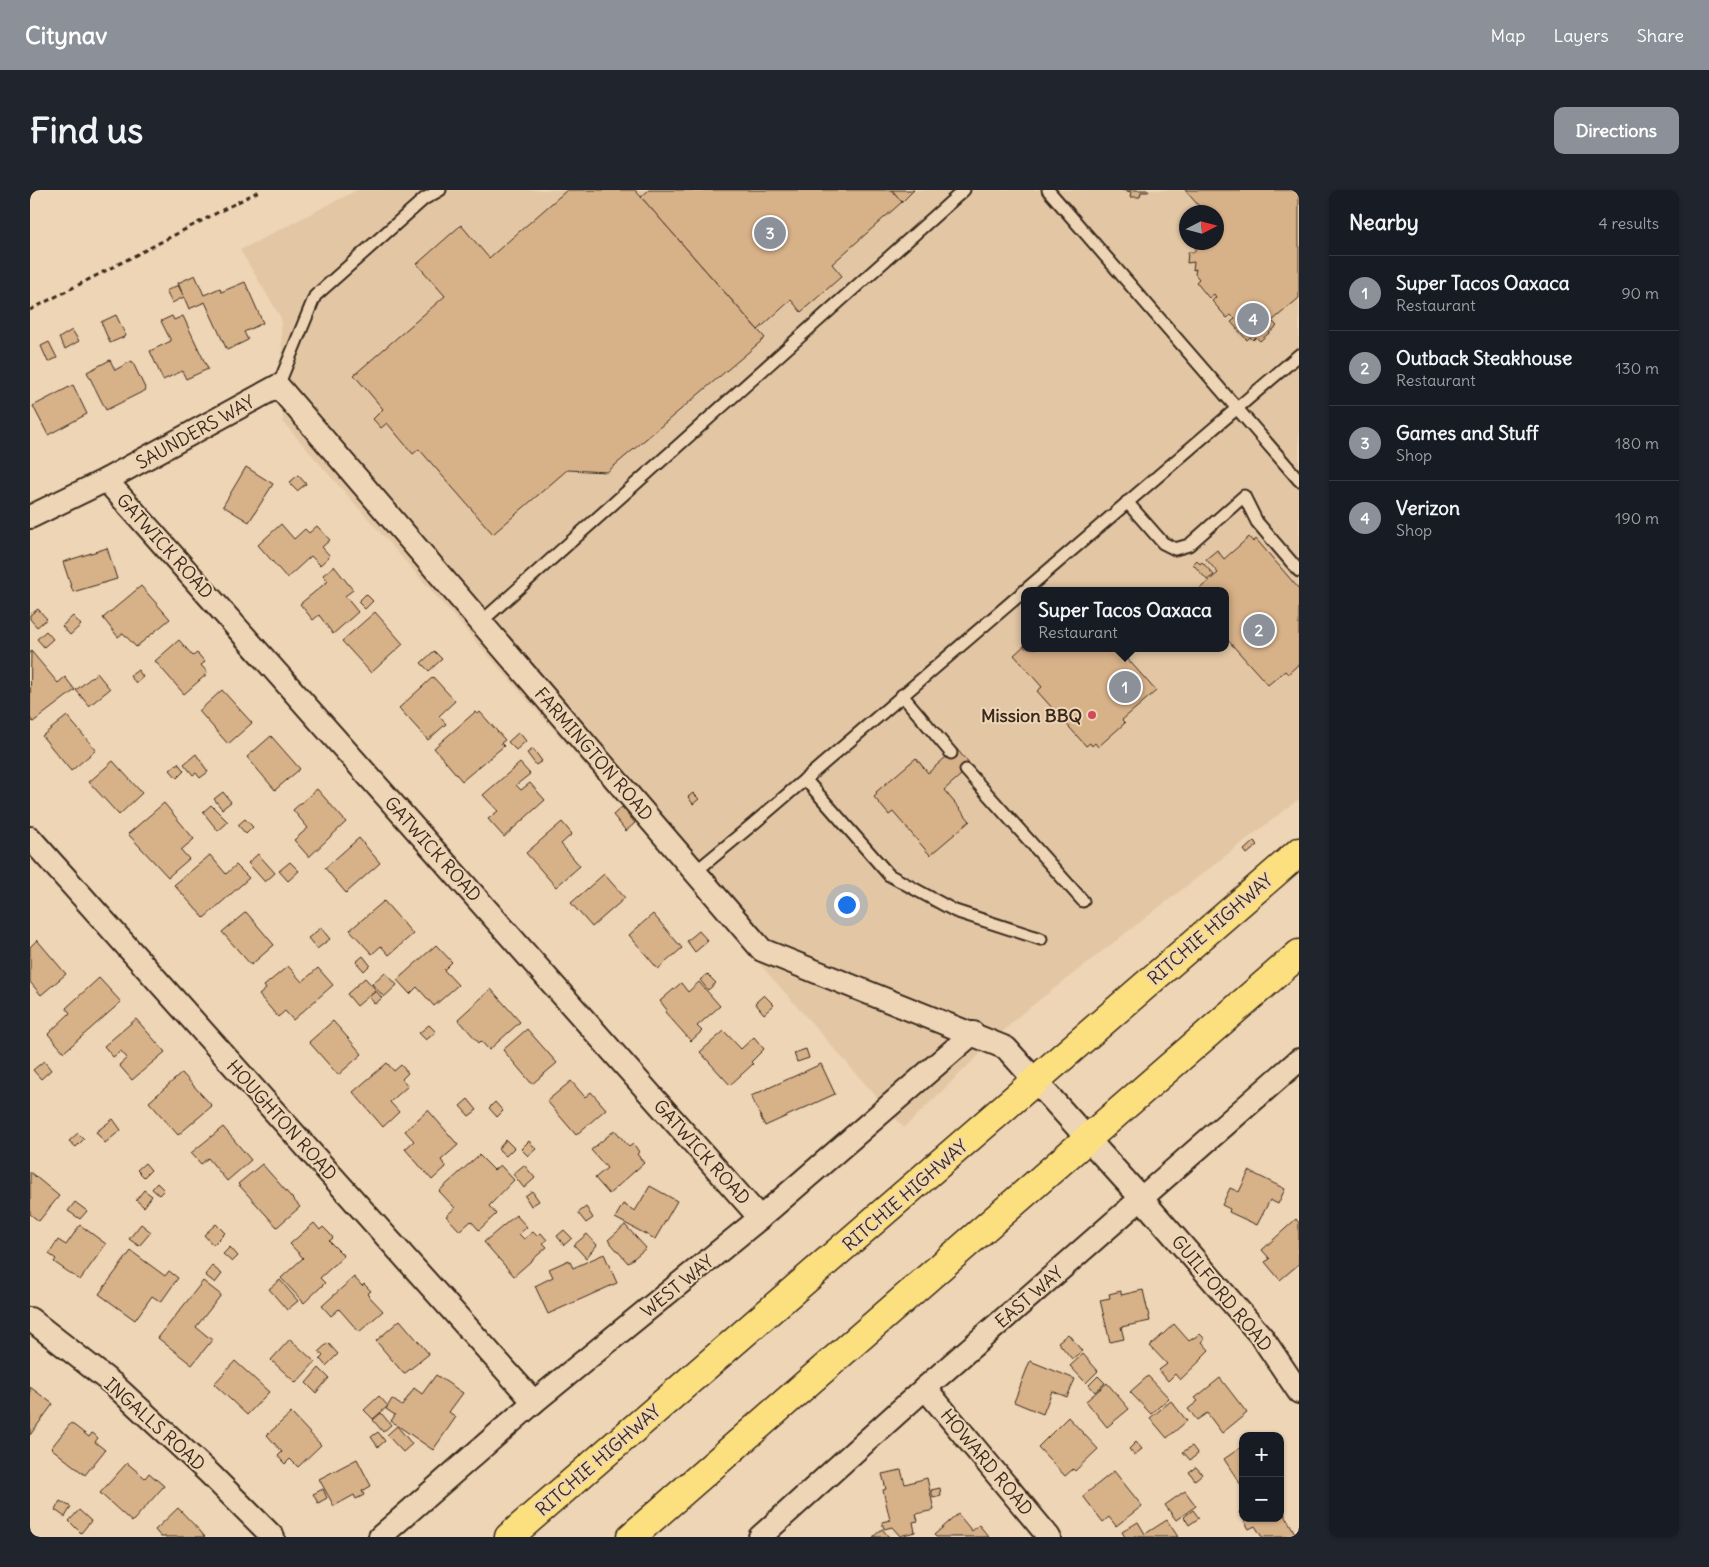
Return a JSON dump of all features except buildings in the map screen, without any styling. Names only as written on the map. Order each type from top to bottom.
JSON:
[{"type":"main road","name":"RITCHIE HIGHWAY","points":[[509,1537],[1299,852]]},
{"type":"main road","points":[[631,1537],[1299,954]]},
{"type":"street","name":"SAUNDERS WAY","points":[[30,517],[106,480],[278,386]]},
{"type":"street","name":"FARMINGTON ROAD","points":[[278,386],[762,950],[1006,1048],[1036,1082]]},
{"type":"street","name":"GATWICK ROAD","points":[[106,480],[760,1218]]},
{"type":"street","name":"HOUGHTON ROAD","points":[[30,838],[534,1402]]},
{"type":"street","name":"WEST WAY","points":[[380,1537],[534,1402],[760,1218],[972,1033]]},
{"type":"street","name":"EAST WAY","points":[[760,1537],[925,1388],[1299,1060]]},
{"type":"street","name":"GUILFORD ROAD","points":[[1036,1082],[1141,1198],[1262,1337],[1299,1392]]},
{"type":"street","name":"INGALLS ROAD","points":[[30,1319],[114,1384],[209,1472],[273,1537]]},
{"type":"street","name":"HOWARD ROAD","points":[[925,1388],[1049,1537]]},
{"type":"lane","points":[[278,386],[315,296],[424,198],[440,190]]},
{"type":"lane","points":[[481,622],[964,190]]},
{"type":"lane","points":[[1048,190],[1299,480]]},
{"type":"lane","points":[[1028,587],[1299,355]]},
{"type":"lane","points":[[1127,502],[1162,543],[1174,549],[1189,544],[1244,496],[1257,522],[1299,571]]},
{"type":"lane","points":[[695,872],[1021,593]]},
{"type":"lane","points":[[902,696],[951,753]]},
{"type":"lane","points":[[966,770],[1083,901]]},
{"type":"lane","points":[[805,779],[889,875],[955,911],[1041,939]]},
{"type":"path","points":[[30,310],[261,190]]},
{"type":"shaded area","points":[[357,190],[1299,190],[1299,799],[1020,1015],[904,1128],[283,422],[281,318],[240,250]]},
{"type":"place","name":"Games and Stuff","points":[[770,233]]},
{"type":"place","name":"Verizon","points":[[1253,319]]},
{"type":"place","name":"Outback Steakhouse","points":[[1259,630]]},
{"type":"place","name":"Super Tacos Oaxaca","points":[[1125,687]]},
{"type":"place","name":"Mission BBQ","points":[[1092,715]]}]
